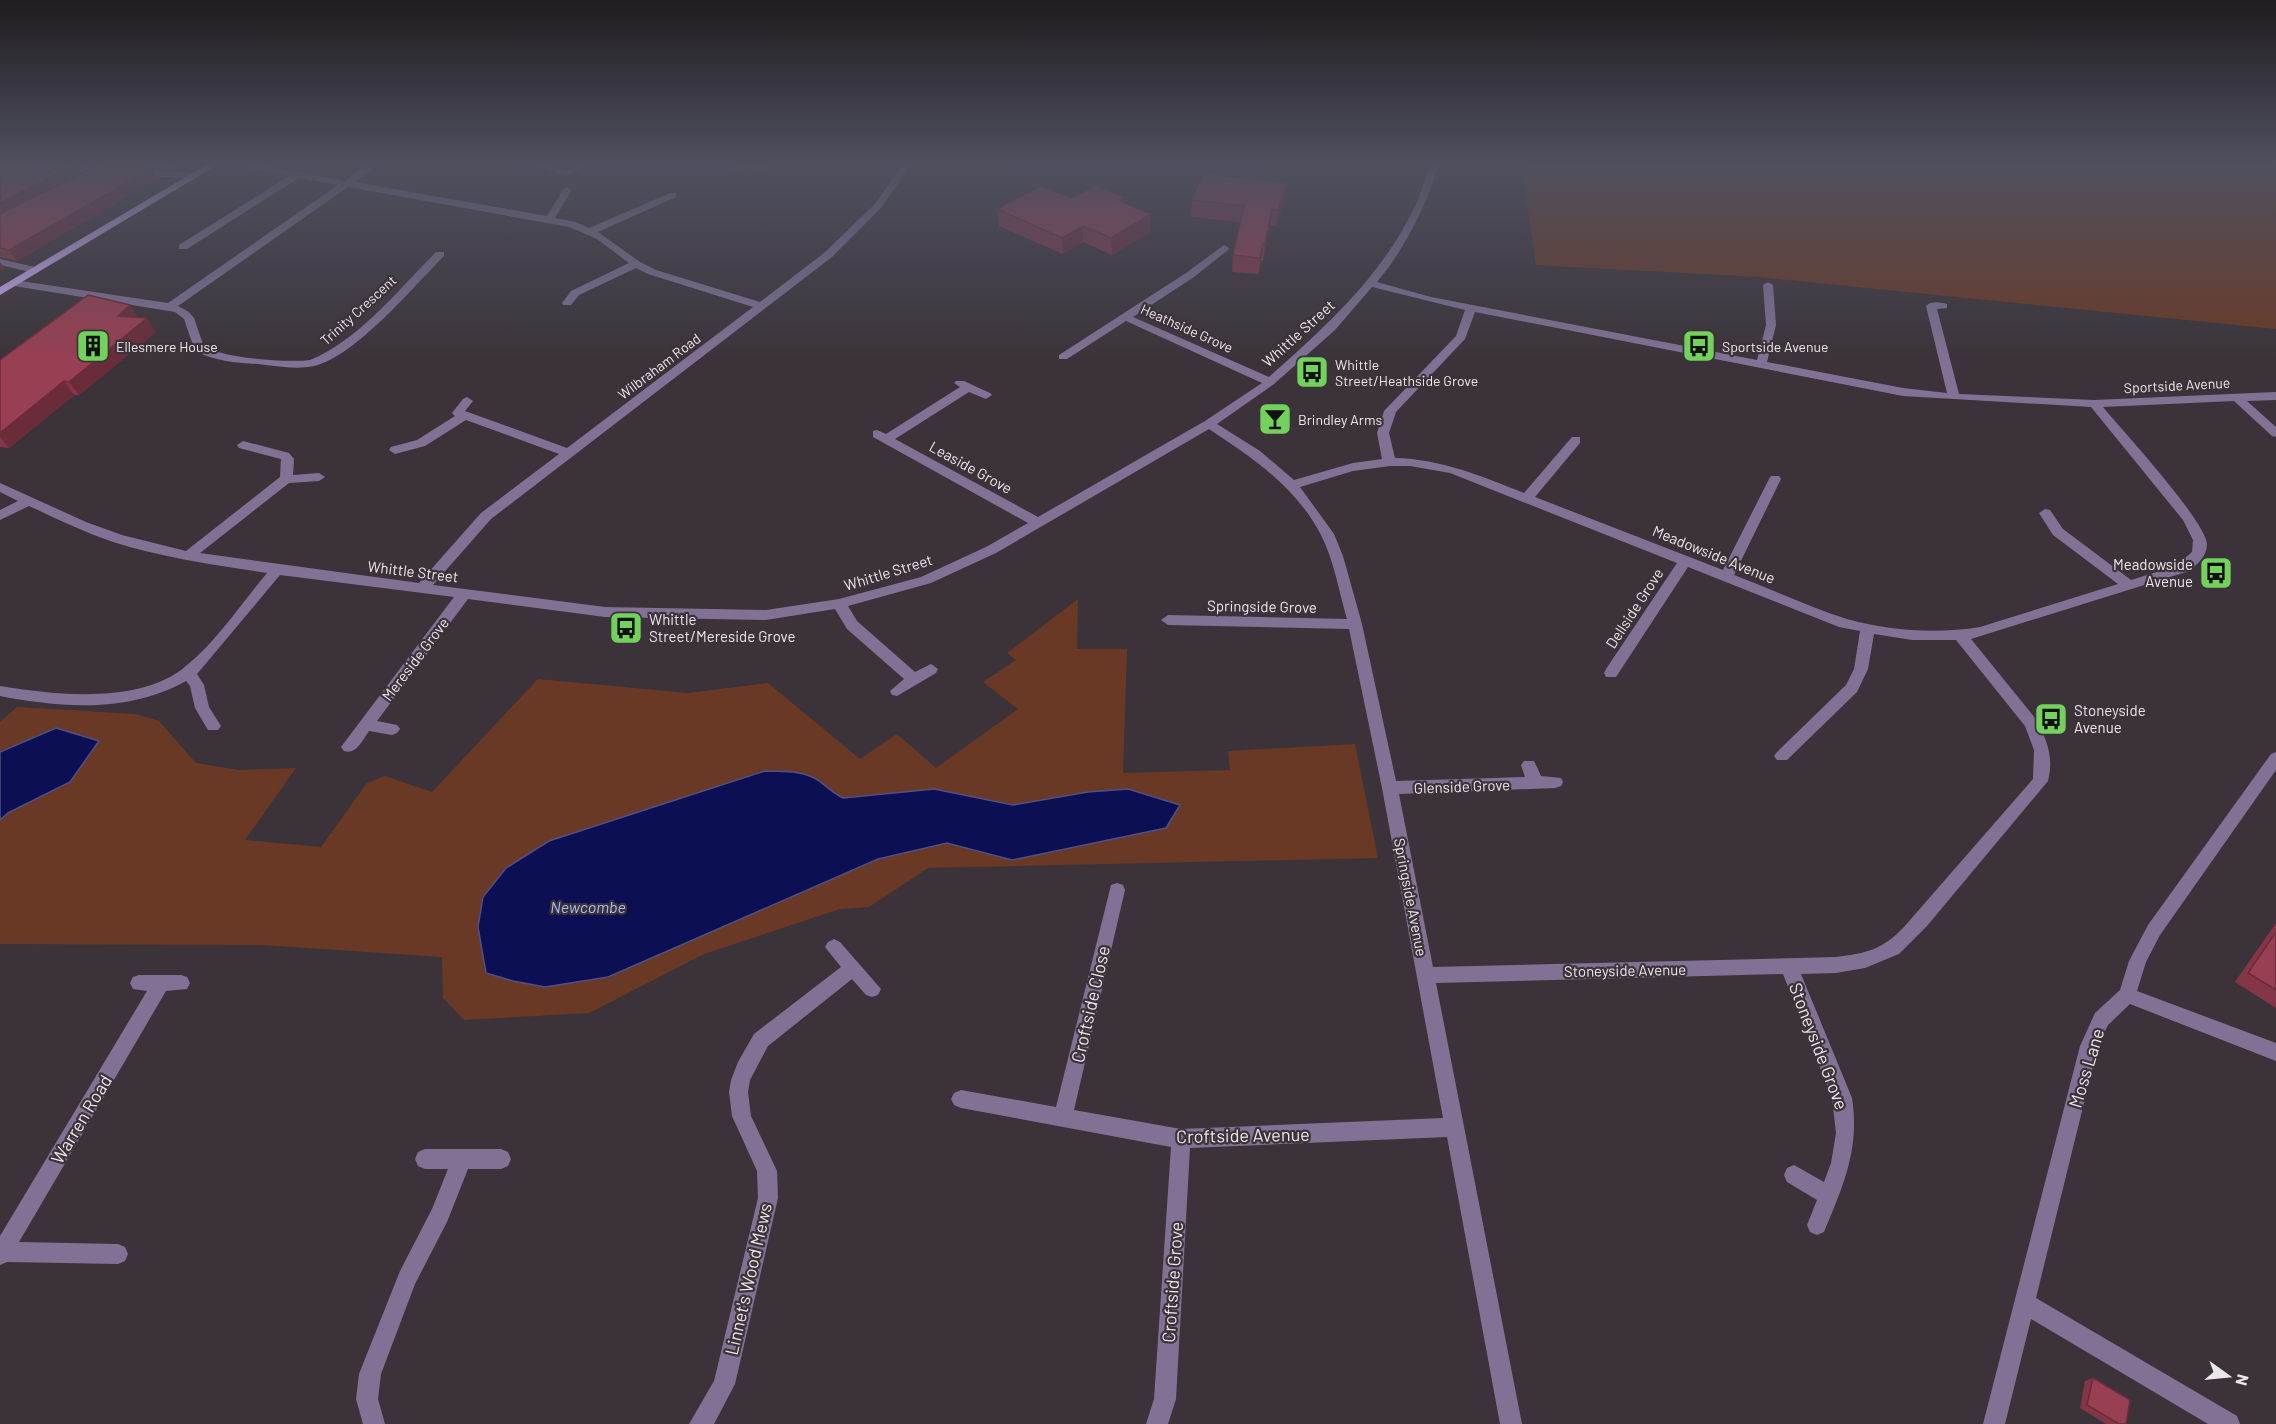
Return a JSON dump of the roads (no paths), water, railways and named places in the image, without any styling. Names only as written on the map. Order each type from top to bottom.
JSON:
[{"type":"main road","points":[[0,292],[105,228]]},
{"type":"street","points":[[183,247],[212,228]]},
{"type":"street","points":[[14,283],[170,307],[281,228]]},
{"type":"street","points":[[582,228],[591,231],[636,264],[652,272],[762,306]]},
{"type":"street","points":[[591,231],[597,228]]},
{"type":"street","name":"Wilbraham Road","points":[[422,589],[486,516],[828,255],[857,228]]},
{"type":"street","name":"Whittle Street","points":[[0,487],[27,501],[118,539],[188,556],[277,570],[605,612],[659,615],[766,615],[839,604],[926,580],[990,550],[1209,424],[1270,382],[1331,328],[1372,284],[1409,228]]},
{"type":"street","name":"Heathside Grove","points":[[1063,357],[1190,275],[1224,248]]},
{"type":"street","name":"Trinity Crescent","points":[[170,307],[187,314],[191,319],[199,349],[206,353],[288,364],[312,363],[326,359],[346,345],[445,255],[427,253]]},
{"type":"street","points":[[0,262],[35,270]]},
{"type":"street","points":[[567,303],[575,294],[636,264]]},
{"type":"street","name":"Sportside Avenue","points":[[1372,284],[1409,295],[1471,308],[1904,392],[1954,397],[2094,404],[2276,396]]},
{"type":"street","points":[[1761,365],[1771,325],[1772,310],[1768,285]]},
{"type":"street","points":[[1943,306],[1931,306],[1954,397]]},
{"type":"street","points":[[1389,461],[1383,433],[1390,411],[1461,337],[1471,308]]},
{"type":"street","name":"Heathside Grove","points":[[1125,317],[1270,382]]},
{"type":"street","name":"Leaside Grove","points":[[986,395],[963,384],[882,436],[1038,523]]},
{"type":"street","points":[[2237,398],[2276,433]]},
{"type":"street","points":[[467,401],[458,413],[568,453]]},
{"type":"street","name":"Meadowside Avenue","points":[[1292,485],[1352,466],[1389,461],[1432,464],[1527,498],[1824,616],[1868,628],[1937,637],[1961,636],[1981,632],[2181,569],[2193,562],[2199,555],[2201,544],[2197,531],[2188,517],[2094,404]]},
{"type":"street","points":[[395,450],[421,443],[465,416]]},
{"type":"street","name":"Springside Avenue","points":[[1209,424],[1256,454],[1292,485],[1327,534],[1336,556],[1355,624],[1390,789],[1511,1424]]},
{"type":"street","points":[[1527,498],[1576,440]]},
{"type":"street","points":[[243,445],[285,456],[288,459],[286,479]]},
{"type":"street","points":[[188,556],[286,479],[319,477]]},
{"type":"street","points":[[1726,577],[1775,478]]},
{"type":"street","points":[[0,516],[27,501]]},
{"type":"street","points":[[2045,513],[2058,532],[2128,585]]},
{"type":"street","name":"Dellside Grove","points":[[1611,673],[1685,561]]},
{"type":"street","points":[[0,691],[64,702],[84,702],[133,694],[167,685],[188,673],[277,570]]},
{"type":"street","name":"Mereside Grove","points":[[348,747],[465,593]]},
{"type":"street","points":[[839,604],[852,625],[914,680]]},
{"type":"street","name":"Springside Grove","points":[[1168,620],[1355,624]]},
{"type":"street","points":[[1782,756],[1852,688],[1862,669],[1868,628]]},
{"type":"street","name":"Stoneyside Avenue","points":[[1426,975],[1836,965],[1886,955],[1904,941],[1922,921],[2040,781],[2044,769],[2035,730],[1961,636]]},
{"type":"street","points":[[897,691],[931,669]]},
{"type":"street","points":[[188,673],[197,685],[202,708],[213,726]]},
{"type":"street","points":[[365,725],[392,729]]},
{"type":"street","name":"Glenside Grove","points":[[1529,765],[1535,783]]},
{"type":"street","points":[[2274,765],[2154,930],[2138,961],[2127,995],[2276,1052]]},
{"type":"street","name":"Glenside Grove","points":[[1390,789],[1555,782]]},
{"type":"street","name":"Croftside Close","points":[[1063,1118],[1117,890]]},
{"type":"street","points":[[834,947],[872,989]]},
{"type":"street","name":"Stoneyside Grove","points":[[1789,966],[1842,1098],[1847,1120],[1847,1141],[1843,1158],[1817,1225]]},
{"type":"street","name":"Linnet's Wood Mews","points":[[700,1424],[712,1408],[724,1384],[768,1198],[768,1173],[741,1118],[737,1100],[741,1077],[750,1056],[761,1040],[853,968]]},
{"type":"street","points":[[139,983],[181,983]]},
{"type":"street","name":"Warren Road","points":[[1,1253],[161,983]]},
{"type":"street","name":"Moss Lane","points":[[1994,1424],[2089,1046],[2100,1019],[2127,995]]},
{"type":"street","name":"Croftside Avenue","points":[[961,1099],[1181,1139],[1456,1127]]},
{"type":"street","name":"Croftside Grove","points":[[1157,1424],[1165,1399],[1181,1139]]},
{"type":"street","points":[[424,1159],[501,1159]]},
{"type":"street","points":[[374,1424],[367,1399],[370,1374],[406,1278],[440,1215],[462,1159]]},
{"type":"street","points":[[1794,1175],[1828,1196]]},
{"type":"street","points":[[1,1253],[118,1254]]},
{"type":"street","points":[[2024,1303],[2229,1424]]},
{"type":"water","points":[[56,728],[99,741],[70,782],[8,813],[0,820],[0,752]]},
{"type":"water","name":"Newcombe","points":[[765,771],[791,772],[810,776],[843,798],[934,789],[1013,805],[1088,792],[1128,789],[1180,805],[1166,828],[1012,860],[947,843],[878,859],[608,977],[545,987],[486,973],[478,927],[483,897],[506,868],[549,841]]},
{"type":"place","name":"Ellesmere House","points":[[93,346]]},
{"type":"place","name":"Sportside Avenue","points":[[1699,346]]},
{"type":"place","name":"Whittle Street/Heathside Grove","points":[[1312,372]]},
{"type":"place","name":"Brindley Arms","points":[[1275,419]]},
{"type":"place","name":"Meadowside Avenue","points":[[2216,573]]},
{"type":"place","name":"Whittle Street/Mereside Grove","points":[[626,628]]},
{"type":"place","name":"Stoneyside Avenue","points":[[2051,719]]}]
